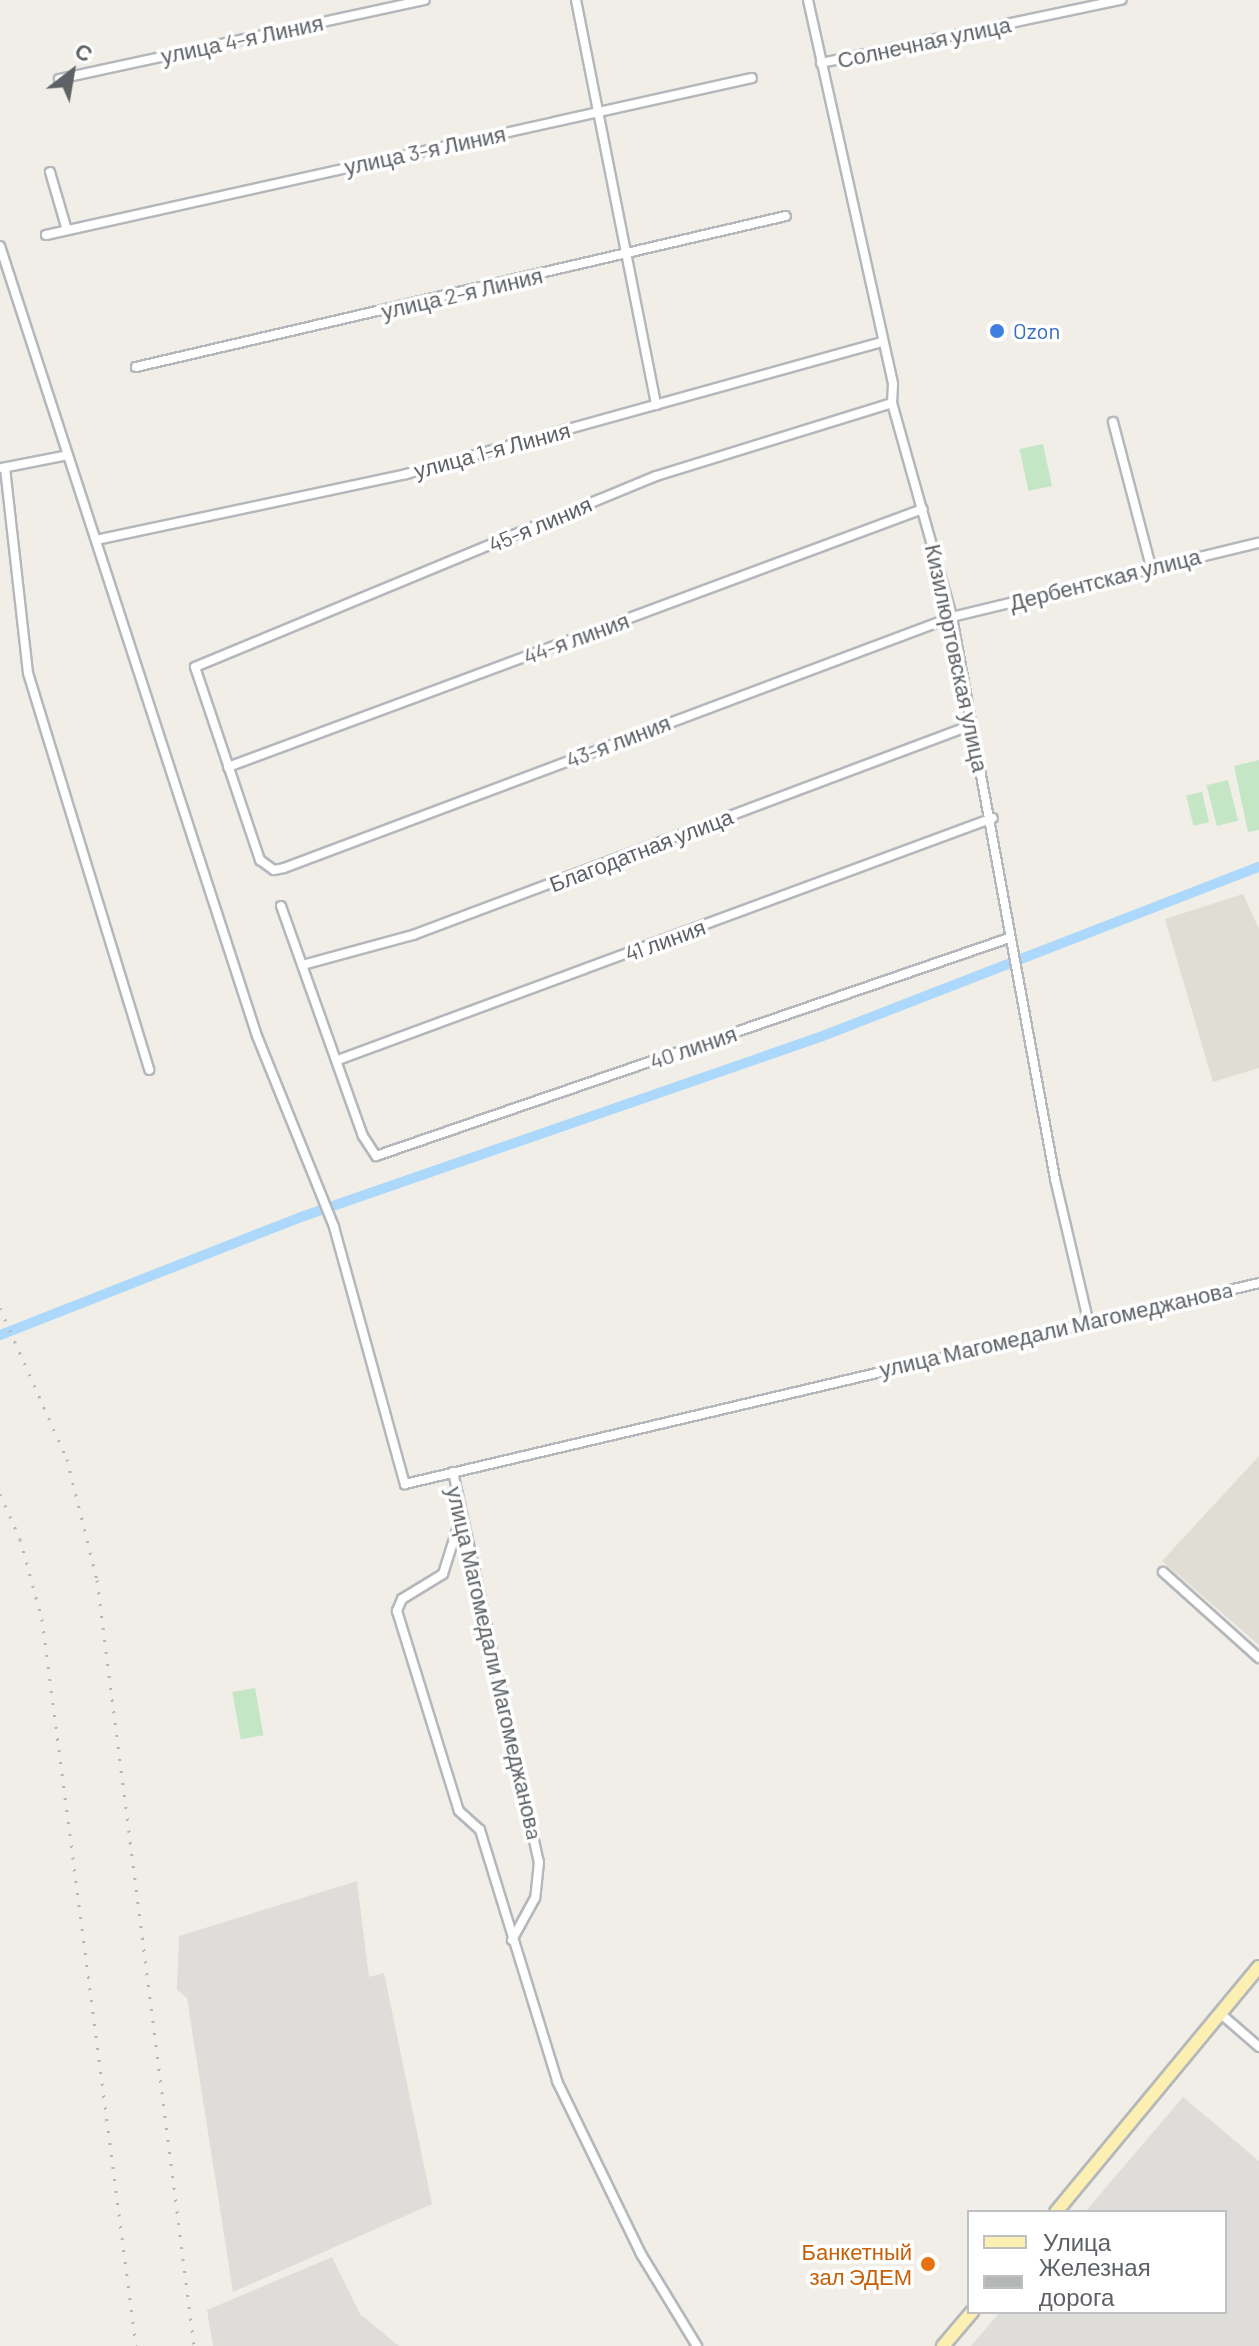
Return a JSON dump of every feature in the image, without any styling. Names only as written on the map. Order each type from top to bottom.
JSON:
[{"type":"main road","points":[[1058,2210],[1259,1967]]},
{"type":"main road","points":[[943,2346],[970,2314]]},
{"type":"street","name":"улица 4-я Линия","points":[[59,79],[425,0]]},
{"type":"street","points":[[576,0],[602,112],[656,405]]},
{"type":"street","name":"Кизилюртовская улица","points":[[808,0],[883,342],[892,403],[952,617],[993,818],[1011,949],[1088,1320]]},
{"type":"street","name":"Солнечная улица","points":[[821,63],[1121,0]]},
{"type":"street","name":"улица 3-я Линия","points":[[46,235],[752,78]]},
{"type":"street","points":[[50,172],[67,230]]},
{"type":"street","name":"улица 2-я Линия","points":[[136,367],[786,216]]},
{"type":"street","points":[[0,246],[257,1036],[334,1227],[405,1484],[453,1472]]},
{"type":"street","name":"улица 1-я Линия","points":[[96,540],[406,474],[883,342]]},
{"type":"street","name":"45-я линия","points":[[228,767],[195,667],[656,476],[892,403]]},
{"type":"street","points":[[1113,422],[1151,567]]},
{"type":"street","points":[[68,455],[2,468],[28,673],[149,1070]]},
{"type":"street","name":"44-я линия","points":[[228,767],[923,509]]},
{"type":"street","name":"Дербентская улица","points":[[952,617],[1259,543]]},
{"type":"street","name":"43-я линия","points":[[228,767],[260,860],[274,870],[284,868],[952,617]]},
{"type":"street","name":"Благодатная улица","points":[[306,964],[413,935],[972,725]]},
{"type":"street","name":"41 линия","points":[[338,1060],[993,818]]},
{"type":"street","points":[[281,906],[306,964],[338,1060]]},
{"type":"street","name":"40 линия","points":[[338,1060],[369,1152],[376,1156],[1009,938]]},
{"type":"street","name":"улица Магомедали Магомеджановa","points":[[512,1940],[535,1898],[539,1862],[453,1472],[1088,1320],[1259,1283]]},
{"type":"street","points":[[462,1514],[443,1574],[402,1599],[397,1611],[459,1811],[480,1830],[512,1940],[569,2108],[641,2254],[697,2346]]},
{"type":"street","points":[[1163,1572],[1259,1658]]},
{"type":"street","points":[[1221,2014],[1259,2047]]},
{"type":"shaded area","points":[[1243,894],[1259,929],[1259,1068],[1213,1082],[1165,919]]},
{"type":"shaded area","points":[[1259,1456],[1259,1645],[1162,1561]]},
{"type":"shaded area","points":[[357,1881],[369,1977],[384,1973],[432,2204],[233,2292],[187,1998],[177,1990],[179,1936]]},
{"type":"shaded area","points":[[1183,2097],[1259,2161],[1259,2346],[971,2346],[998,2314],[1227,2314],[1227,2210],[1087,2210]]},
{"type":"shaded area","points":[[332,2257],[360,2314],[399,2346],[213,2346],[207,2310]]},
{"type":"green space","points":[[1043,444],[1052,486],[1028,491],[1020,449]]},
{"type":"green space","points":[[1259,760],[1259,830],[1248,832],[1234,766]]},
{"type":"green space","points":[[1228,780],[1238,821],[1217,826],[1207,785]]},
{"type":"green space","points":[[1202,792],[1209,822],[1193,826],[1186,796]]},
{"type":"green space","points":[[255,1688],[263,1735],[241,1739],[232,1692]]},
{"type":"waterway","points":[[0,1335],[304,1216],[820,1037],[1259,867]]},
{"type":"railway","points":[[0,1308],[67,1459],[97,1580],[194,2346]]},
{"type":"railway","points":[[0,1494],[20,1539],[42,1619],[136,2346]]},
{"type":"place","name":"Ozon","points":[[997,331]]},
{"type":"place","name":"Банкетный зал ЭДЕМ","points":[[928,2264]]}]
